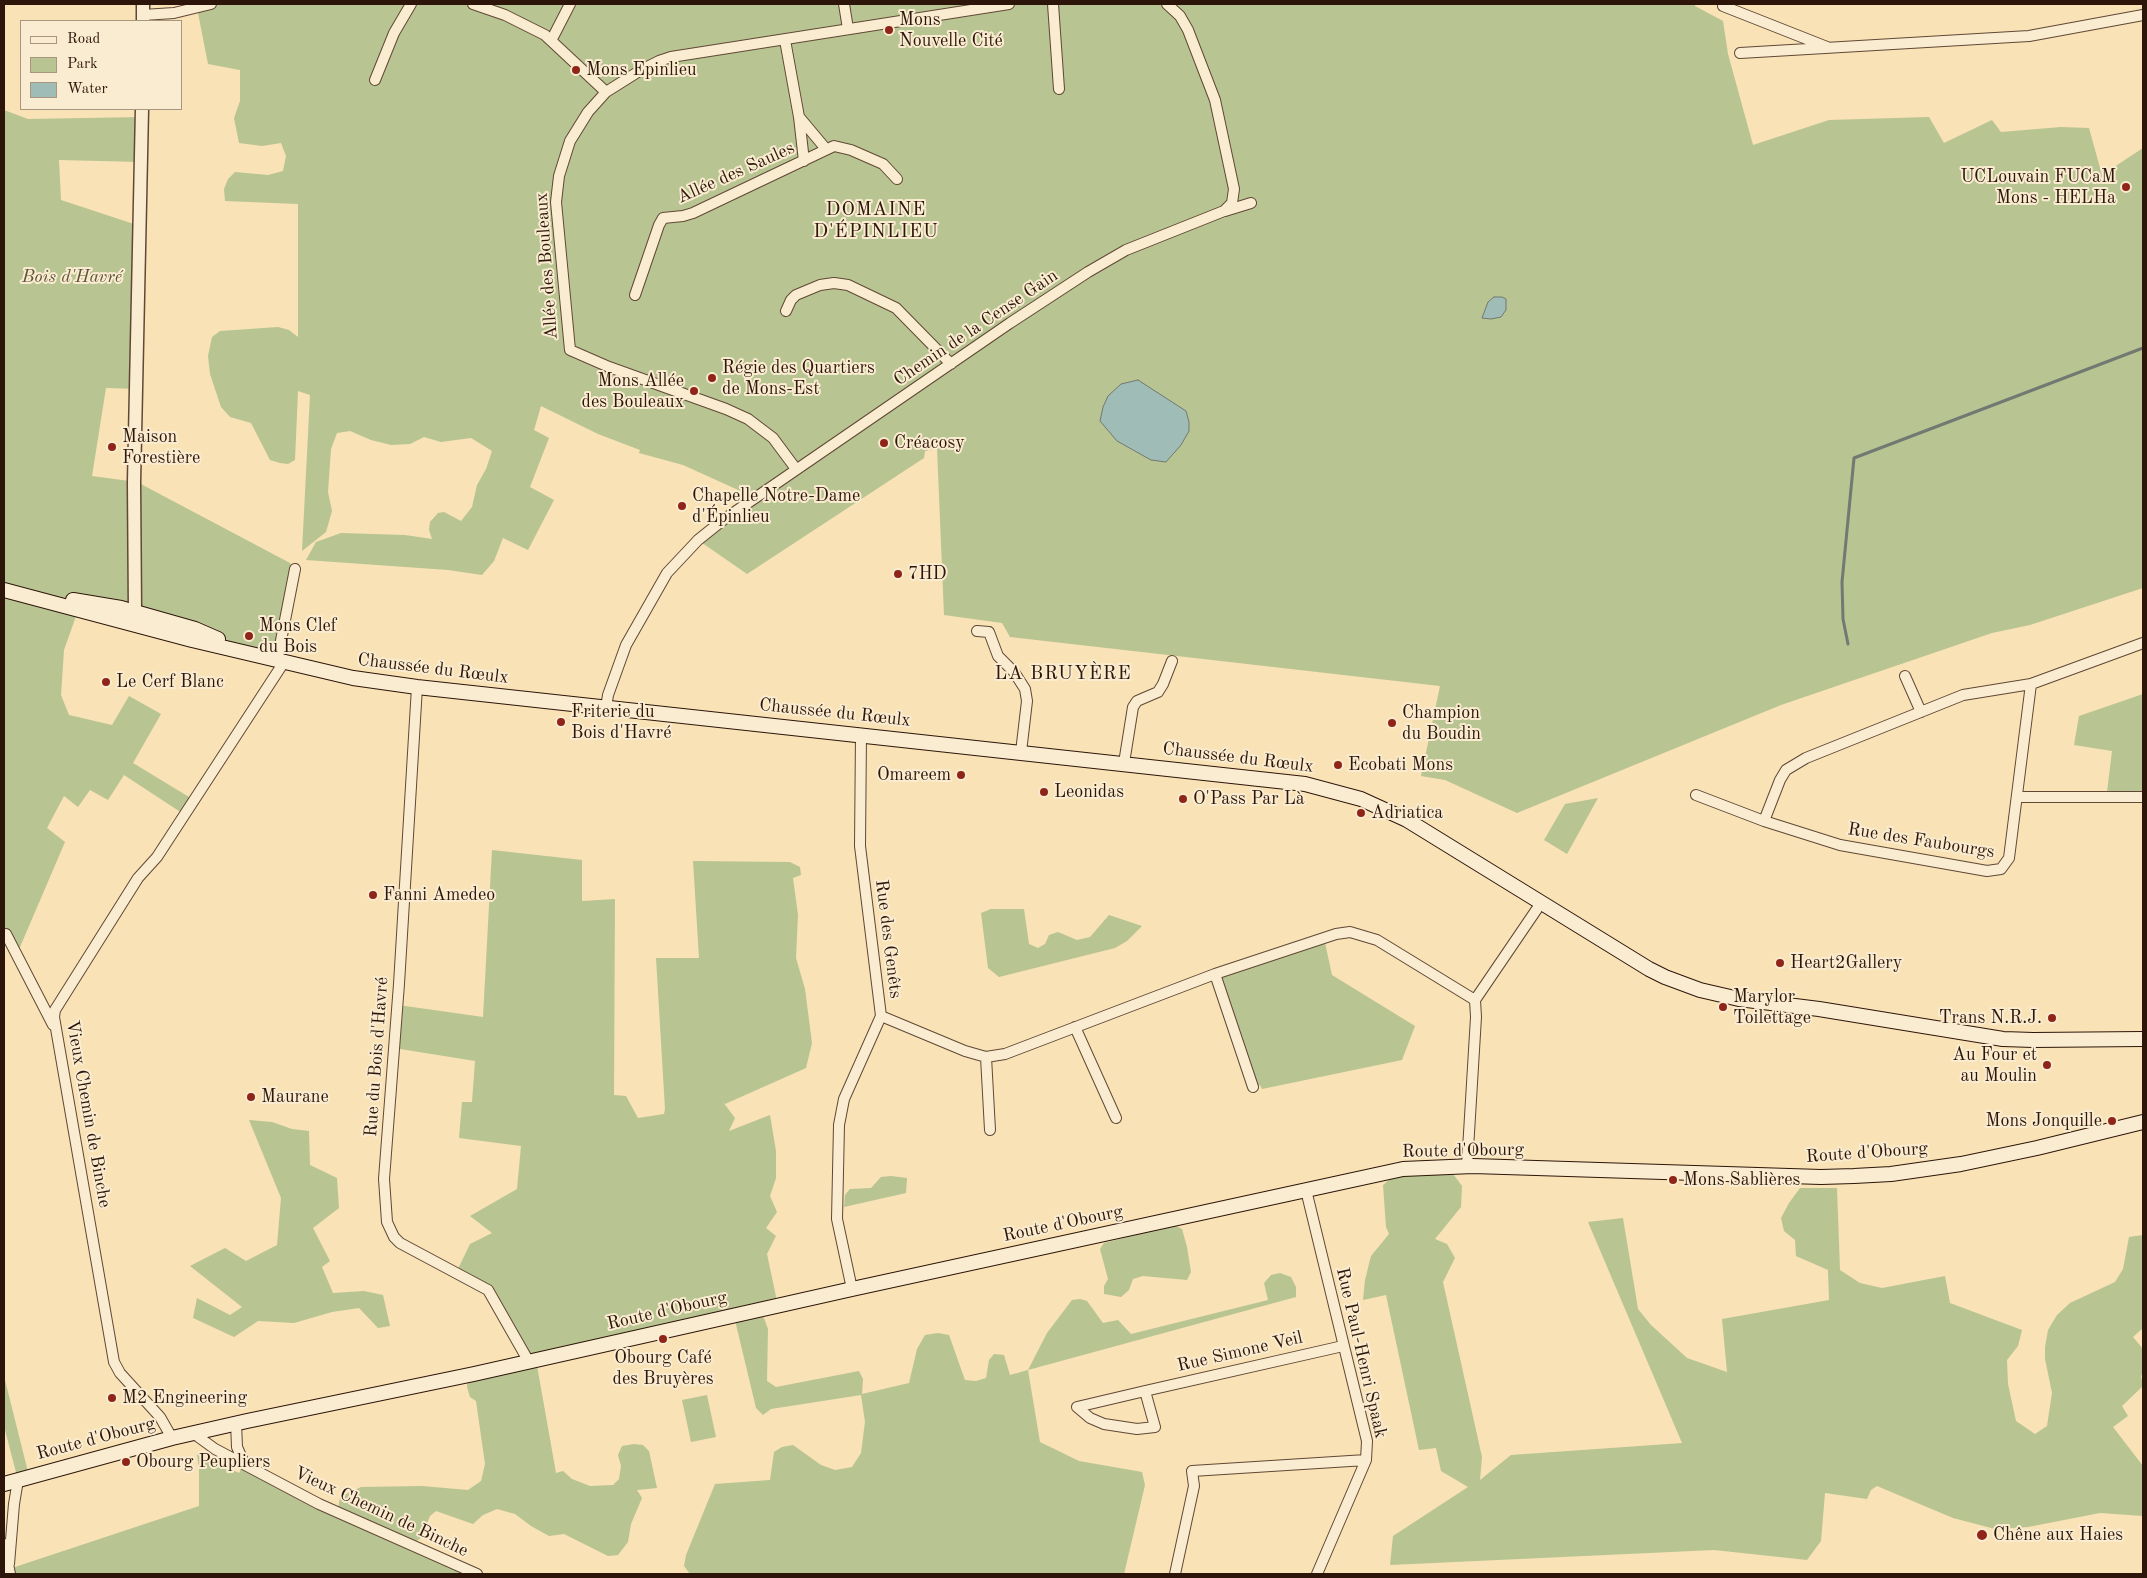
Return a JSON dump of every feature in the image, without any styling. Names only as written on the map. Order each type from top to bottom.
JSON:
[{"type":"main road","name":"Chaussée du Rœulx","points":[[4,589],[134,618]]},
{"type":"main road","name":"Chaussée du Rœulx","points":[[4,589],[81,601],[134,618],[192,640],[254,653],[353,678],[417,688],[861,734],[1297,783],[1346,794],[1407,820],[1657,973],[1683,984],[1722,995],[2004,1039],[2143,1039]]},
{"type":"main road","name":"Route d'Obourg","points":[[4,1484],[172,1438],[236,1423],[529,1362],[852,1289],[1403,1169],[1467,1166],[1801,1176],[1891,1174],[1961,1164],[2143,1122]]},
{"type":"street","points":[[143,13],[174,13],[211,4]]},
{"type":"street","points":[[375,80],[394,33],[411,4]]},
{"type":"street","points":[[473,4],[505,15],[552,39],[606,92]]},
{"type":"street","points":[[552,39],[570,4]]},
{"type":"street","points":[[844,4],[848,29]]},
{"type":"street","name":"Allée des Bouleaux","points":[[796,469],[773,438],[748,419],[726,409],[609,367],[570,350],[556,215],[557,188],[563,159],[572,136],[588,112],[606,92],[640,70],[671,57],[1009,4]]},
{"type":"street","points":[[1053,4],[1058,89]]},
{"type":"street","points":[[1167,4],[1180,16],[1188,30],[1215,100],[1234,189],[1232,203],[1224,211]]},
{"type":"street","points":[[1723,6],[1831,48]]},
{"type":"street","points":[[1740,53],[2029,36],[2143,15]]},
{"type":"street","points":[[785,40],[809,159],[834,146],[844,148],[888,168],[897,179]]},
{"type":"street","points":[[134,618],[134,482],[142,110]]},
{"type":"street","points":[[799,117],[826,149]]},
{"type":"street","name":"Allée des Saules","points":[[635,295],[663,218],[693,213],[809,159]]},
{"type":"street","name":"Chemin de la Cense Gain","points":[[606,708],[608,695],[626,645],[667,573],[698,540],[796,469],[1010,323],[1113,257],[1224,211],[1251,203]]},
{"type":"street","points":[[786,311],[796,296],[820,285],[834,283],[848,285],[896,308],[950,364]]},
{"type":"street","points":[[281,661],[294,568]]},
{"type":"street","points":[[977,630],[989,632],[998,656],[1014,672],[1025,688],[1027,701],[1021,752]]},
{"type":"street","points":[[1764,821],[1780,780],[1786,770],[1794,765],[1963,695],[2032,684],[2143,643]]},
{"type":"street","name":"Vieux Chemin de Binche","points":[[172,1438],[160,1417],[120,1373],[114,1362],[94,1253],[94,1238],[54,1028],[55,1010],[138,878],[157,857],[281,661]]},
{"type":"street","points":[[1124,763],[1132,707],[1137,701],[1158,692],[1172,661]]},
{"type":"street","points":[[1905,676],[1921,712]]},
{"type":"street","name":"Rue des Faubourgs","points":[[1696,795],[1764,821],[1840,845],[1987,871],[2001,869],[2009,858],[2032,684]]},
{"type":"street","name":"Rue du Bois d'Havré","points":[[417,688],[384,1179],[387,1222],[394,1237],[400,1243],[488,1290],[529,1362]]},
{"type":"street","name":"Rue des Genêts","points":[[852,1289],[837,1219],[839,1125],[844,1099],[881,1016],[860,846],[861,734]]},
{"type":"street","points":[[2017,797],[2143,797]]},
{"type":"street","points":[[1467,1166],[1476,1017],[1475,1000],[1503,956],[1541,903]]},
{"type":"street","points":[[881,1016],[965,1051],[986,1057],[1005,1054],[1215,974],[1336,934],[1350,932],[1377,940],[1475,1000]]},
{"type":"street","points":[[6,934],[54,1028]]},
{"type":"street","points":[[1215,974],[1253,1087]]},
{"type":"street","points":[[1075,1027],[1116,1118]]},
{"type":"street","points":[[986,1057],[990,1130]]},
{"type":"street","name":"Rue Paul-Henri Spaak","points":[[1306,1190],[1367,1441],[1366,1460],[1317,1574]]},
{"type":"street","name":"Rue Simone Veil","points":[[1145,1390],[1155,1427],[1128,1428],[1104,1424],[1090,1418],[1077,1407],[1145,1390],[1343,1346]]},
{"type":"street","points":[[236,1423],[237,1447],[244,1463]]},
{"type":"street","name":"Vieux Chemin de Binche","points":[[193,1433],[215,1449],[347,1518],[478,1574]]},
{"type":"street","points":[[1175,1574],[1194,1486],[1192,1471],[1366,1460]]},
{"type":"street","points":[[10,1569],[14,1504],[18,1480]]},
{"type":"street","points":[[4,1544],[10,1569]]},
{"type":"green space","points":[[211,4],[1695,4],[1695,6],[1723,21],[1728,54],[1753,145],[1829,120],[1929,117],[1944,143],[1992,120],[2001,132],[2061,127],[2089,128],[2102,175],[2143,148],[2143,588],[2030,625],[1992,633],[1781,705],[1517,813],[1445,780],[1421,776],[1440,686],[1010,637],[1002,623],[944,615],[937,448],[925,451],[924,458],[747,574],[698,540],[750,502],[747,494],[683,465],[639,453],[640,450],[598,434],[541,406],[534,430],[549,438],[530,487],[554,500],[528,550],[503,538],[494,561],[482,575],[448,570],[306,560],[316,542],[341,533],[405,535],[432,539],[429,530],[430,522],[438,513],[444,512],[461,521],[472,507],[477,485],[486,469],[492,451],[471,438],[441,442],[424,437],[410,444],[391,445],[371,440],[350,431],[337,433],[331,449],[328,492],[332,511],[326,532],[302,551],[310,395],[298,391],[295,460],[288,464],[280,463],[270,460],[251,423],[230,417],[221,407],[210,374],[208,356],[212,337],[220,331],[278,327],[289,330],[298,337],[298,204],[225,201],[224,189],[228,179],[235,172],[268,175],[283,171],[286,156],[281,143],[262,146],[239,143],[234,118],[240,101],[240,70],[208,64],[197,8]]},
{"type":"green space","name":"Bois d'Havré","points":[[4,110],[28,119],[142,117],[141,162],[59,160],[61,200],[140,226],[138,389],[106,388],[92,476],[137,482],[290,563],[295,569],[277,661],[81,602],[64,650],[61,695],[69,715],[112,725],[129,696],[161,714],[133,763],[194,800],[185,815],[124,775],[108,800],[90,790],[78,807],[64,796],[47,828],[65,842],[17,954],[4,932]]},
{"type":"green space","points":[[2143,694],[2143,792],[2107,792],[2112,751],[2074,745],[2079,716]]},
{"type":"green space","points":[[1598,798],[1567,854],[1544,840],[1565,804]]},
{"type":"green space","points":[[492,850],[582,860],[582,901],[615,899],[614,1095],[626,1096],[638,1118],[664,1114],[665,1109],[656,958],[699,958],[693,861],[790,862],[800,867],[801,875],[793,878],[798,915],[796,958],[805,989],[812,1043],[806,1068],[725,1104],[723,1102],[735,1118],[729,1131],[770,1115],[776,1151],[776,1178],[770,1196],[777,1212],[766,1228],[776,1236],[767,1254],[778,1306],[755,1311],[764,1318],[768,1329],[767,1381],[776,1387],[859,1371],[863,1379],[862,1394],[909,1383],[917,1349],[925,1335],[938,1333],[949,1335],[965,1380],[976,1381],[986,1378],[989,1360],[994,1354],[1004,1355],[1010,1375],[1028,1370],[1040,1442],[1079,1461],[1142,1472],[1145,1485],[1124,1574],[690,1574],[684,1566],[686,1555],[715,1484],[770,1480],[774,1452],[782,1447],[793,1445],[821,1465],[835,1470],[852,1467],[861,1453],[865,1422],[861,1395],[771,1409],[763,1415],[756,1408],[734,1316],[536,1360],[556,1473],[563,1471],[572,1479],[590,1486],[613,1485],[619,1479],[621,1466],[618,1455],[622,1446],[643,1445],[649,1451],[657,1488],[637,1490],[642,1498],[631,1524],[628,1542],[618,1555],[608,1556],[564,1534],[549,1536],[515,1514],[497,1509],[483,1515],[473,1524],[436,1511],[430,1516],[421,1538],[411,1545],[477,1574],[4,1574],[4,1571],[9,1569],[199,1506],[197,1454],[239,1473],[244,1463],[338,1509],[340,1497],[361,1487],[422,1486],[468,1490],[481,1481],[485,1464],[476,1401],[470,1397],[467,1387],[468,1378],[528,1362],[488,1290],[456,1273],[470,1244],[492,1233],[470,1216],[517,1189],[521,1146],[459,1138],[462,1102],[472,1102],[475,1061],[394,1048],[398,1005],[483,1017]]},
{"type":"green space","points":[[991,909],[1024,909],[1029,944],[1038,948],[1045,944],[1049,935],[1058,932],[1077,940],[1090,937],[1109,915],[1142,926],[1127,941],[1115,948],[999,977],[988,968],[981,913]]},
{"type":"green space","points":[[1324,938],[1332,975],[1415,1026],[1402,1060],[1262,1089],[1260,1085],[1253,1087],[1215,974]]},
{"type":"green space","points":[[249,1120],[272,1122],[292,1129],[309,1131],[310,1165],[337,1178],[339,1208],[313,1228],[330,1261],[322,1267],[333,1293],[364,1291],[383,1295],[390,1326],[378,1328],[359,1308],[332,1312],[294,1323],[258,1321],[234,1337],[193,1318],[197,1298],[230,1315],[242,1307],[190,1266],[225,1248],[246,1261],[277,1245],[281,1198]]},
{"type":"green space","points":[[1418,1173],[1453,1174],[1462,1186],[1461,1207],[1435,1239],[1447,1244],[1455,1258],[1443,1282],[1482,1457],[1480,1480],[1511,1455],[1682,1443],[1588,1222],[1623,1218],[1638,1309],[1651,1325],[1687,1358],[1727,1372],[1722,1319],[1829,1300],[1828,1270],[1796,1256],[1795,1240],[1784,1231],[1781,1218],[1800,1188],[1837,1188],[1840,1270],[1860,1283],[1882,1288],[1945,1276],[1950,1303],[2022,1330],[2018,1346],[2007,1360],[2008,1384],[2016,1421],[2035,1434],[2047,1426],[2052,1393],[2045,1359],[2048,1330],[2057,1315],[2070,1303],[2115,1282],[2123,1269],[2129,1237],[2143,1235],[2143,1328],[2133,1337],[2143,1349],[2143,1373],[2141,1376],[2143,1386],[2122,1406],[2128,1416],[2113,1427],[2143,1466],[2143,1516],[2100,1513],[2028,1527],[1995,1529],[1953,1518],[1877,1486],[1871,1490],[1867,1499],[1825,1493],[1821,1541],[1807,1560],[1714,1550],[1390,1565],[1393,1536],[1468,1487],[1441,1471],[1436,1448],[1419,1450],[1386,1295],[1363,1300],[1365,1280],[1371,1256],[1389,1234],[1386,1227],[1383,1185],[1390,1179]]},
{"type":"green space","points":[[881,1177],[907,1178],[906,1193],[844,1207],[845,1195],[850,1189],[871,1188]]},
{"type":"green space","points":[[1174,1225],[1182,1229],[1187,1247],[1191,1272],[1187,1280],[1143,1276],[1133,1279],[1129,1290],[1121,1297],[1104,1294],[1104,1286],[1108,1279],[1100,1249],[1104,1243]]},
{"type":"green space","points":[[1280,1273],[1291,1277],[1296,1287],[1296,1297],[1028,1370],[1047,1333],[1072,1300],[1080,1299],[1087,1301],[1103,1323],[1118,1320],[1131,1334],[1268,1300],[1264,1283],[1271,1275]]},
{"type":"green space","points":[[4,1376],[29,1476],[18,1480],[4,1426]]},
{"type":"green space","points":[[707,1395],[716,1437],[691,1442],[682,1400]]},
{"type":"water","points":[[1494,297],[1506,299],[1506,310],[1501,317],[1482,318],[1488,302]]},
{"type":"water","points":[[1138,380],[1186,411],[1189,431],[1181,445],[1166,462],[1151,460],[1117,441],[1100,421],[1108,396],[1121,384]]},
{"type":"waterway","points":[[1848,644],[1843,619],[1842,582],[1854,458],[2143,348]]},
{"type":"place","name":"Mons Nouvelle Cité","points":[[889,30]]},
{"type":"place","name":"Mons Epinlieu","points":[[576,70]]},
{"type":"place","name":"UCLouvain FUCaM Mons - HELHa","points":[[2126,187]]},
{"type":"place","name":"Régie des Quartiers de Mons-Est","points":[[712,378]]},
{"type":"place","name":"Mons Allée des Bouleaux","points":[[694,391]]},
{"type":"place","name":"Créacosy","points":[[884,443]]},
{"type":"place","name":"Maison Forestière","points":[[112,447]]},
{"type":"place","name":"Chapelle Notre-Dame d'Épinlieu","points":[[682,506]]},
{"type":"place","name":"7HD","points":[[898,574]]},
{"type":"place","name":"Mons Clef du Bois","points":[[249,636]]},
{"type":"place","name":"Le Cerf Blanc","points":[[106,682]]},
{"type":"place","name":"Friterie du Bois d'Havré","points":[[561,722]]},
{"type":"place","name":"Champion du Boudin","points":[[1392,723]]},
{"type":"place","name":"Ecobati Mons","points":[[1338,765]]},
{"type":"place","name":"Omareem","points":[[961,775]]},
{"type":"place","name":"Leonidas","points":[[1044,792]]},
{"type":"place","name":"O'Pass Par Là","points":[[1183,799]]},
{"type":"place","name":"Adriatica","points":[[1361,813]]},
{"type":"place","name":"Fanni Amedeo","points":[[373,895]]},
{"type":"place","name":"Heart2Gallery","points":[[1780,963]]},
{"type":"place","name":"Marylor Toilettage","points":[[1723,1007]]},
{"type":"place","name":"Trans N.R.J.","points":[[2052,1018]]},
{"type":"place","name":"Au Four et au Moulin","points":[[2047,1065]]},
{"type":"place","name":"Maurane","points":[[251,1097]]},
{"type":"place","name":"Mons Jonquille","points":[[2112,1121]]},
{"type":"place","name":"Mons Sablières","points":[[1673,1180]]},
{"type":"place","name":"Obourg Café des Bruyères","points":[[663,1339]]},
{"type":"place","name":"M2 Engineering","points":[[112,1398]]},
{"type":"place","name":"Obourg Peupliers","points":[[126,1462]]},
{"type":"place","name":"Chêne aux Haies","points":[[1982,1535]]},
{"type":"district","name":"DOMAINE D'ÉPINLIEU","points":[[876,221]]},
{"type":"district","name":"LA BRUYÈRE","points":[[1063,674]]}]
